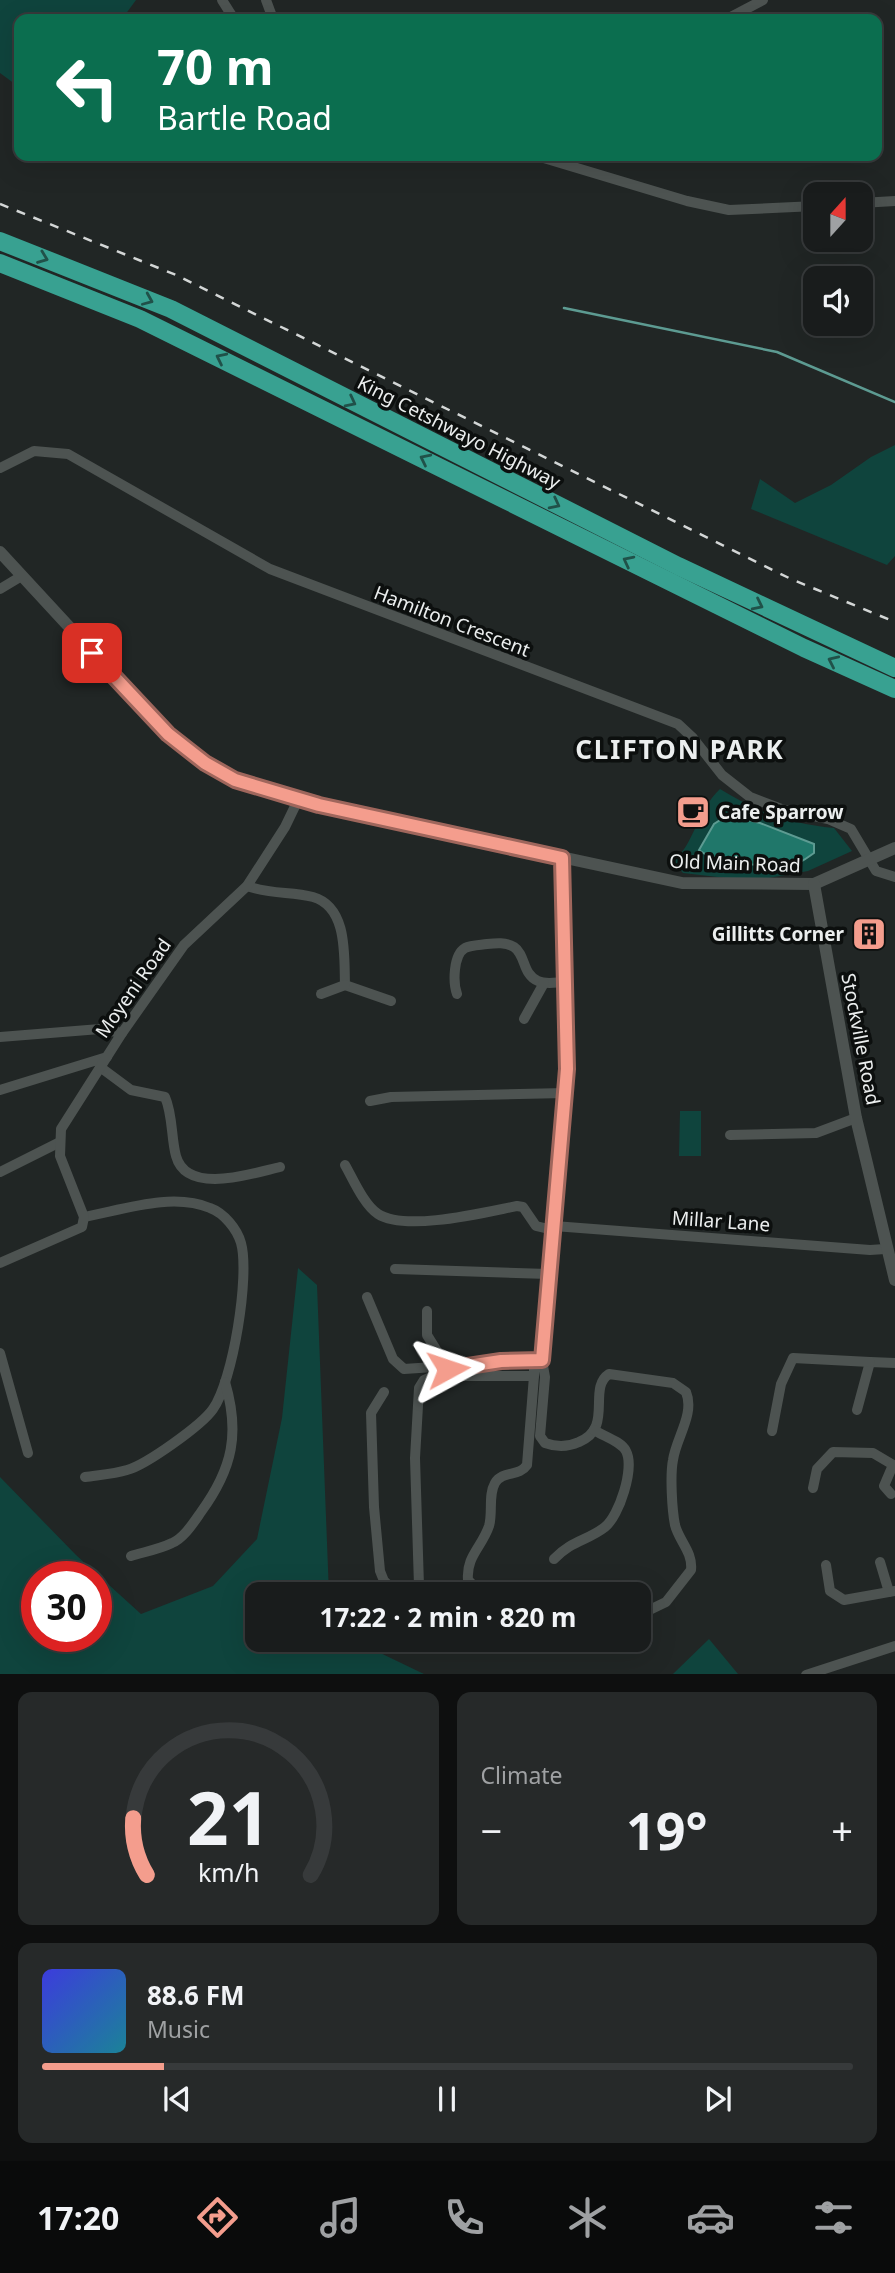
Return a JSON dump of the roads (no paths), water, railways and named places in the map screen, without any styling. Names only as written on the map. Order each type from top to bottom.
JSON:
[{"type":"highway","name":"King Cetshwayo Highway","points":[[0,242],[171,309],[678,566],[895,668]]},
{"type":"highway","name":"King Cetshwayo Highway","points":[[0,263],[140,318],[757,625],[890,688]]},
{"type":"street","points":[[736,14],[763,0]]},
{"type":"street","points":[[554,161],[687,201],[729,210],[803,207]]},
{"type":"street","points":[[873,202],[895,201]]},
{"type":"street","name":"Hamilton Crescent","points":[[0,468],[34,451],[68,454],[270,569],[678,724],[733,785],[766,804],[828,819],[851,829],[870,861]]},
{"type":"street","name":"Old Main Road","points":[[0,552],[20,577],[187,750],[235,780],[298,800],[682,883],[814,884],[895,848]]},
{"type":"street","points":[[0,589],[20,577]]},
{"type":"street","name":"Moyeni Road","points":[[58,1143],[61,1129],[122,1033],[184,945],[247,886],[291,818],[298,800]]},
{"type":"street","points":[[470,1582],[467,1568],[488,1527],[496,1482],[503,1475],[520,1472],[527,1465],[565,1093],[562,858]]},
{"type":"street","points":[[870,861],[878,873],[895,877]]},
{"type":"street","name":"Stockville Road","points":[[814,884],[856,1118],[885,1249],[895,1280]]},
{"type":"street","points":[[247,886],[267,893],[313,897],[329,905],[337,917],[342,937],[345,985]]},
{"type":"street","points":[[457,994],[454,979],[460,954],[464,949],[478,945],[499,943],[514,947],[527,973],[544,984],[565,982]]},
{"type":"street","points":[[524,1019],[544,984]]},
{"type":"street","points":[[321,994],[345,985],[391,1001]]},
{"type":"street","points":[[0,1037],[100,1029],[122,1033]]},
{"type":"street","points":[[0,1090],[107,1056]]},
{"type":"street","points":[[100,1068],[131,1090],[165,1097],[176,1156],[181,1166],[194,1175],[220,1180],[280,1167]]},
{"type":"street","points":[[370,1101],[386,1097],[565,1093]]},
{"type":"street","points":[[730,1135],[816,1133],[856,1118]]},
{"type":"street","points":[[0,1172],[58,1143],[63,1166],[84,1217],[81,1228],[0,1263]]},
{"type":"street","points":[[345,1164],[372,1208],[382,1216],[450,1220],[517,1206],[525,1209],[537,1227],[553,1228]]},
{"type":"street","points":[[84,1217],[183,1202],[211,1208],[228,1221],[239,1238],[243,1255],[236,1345],[225,1382],[212,1411],[139,1464],[127,1470],[85,1476]]},
{"type":"street","name":"Millar Lane","points":[[553,1228],[885,1249]]},
{"type":"street","points":[[395,1269],[548,1274]]},
{"type":"street","points":[[367,1297],[396,1364],[410,1371],[448,1369],[501,1361],[538,1360]]},
{"type":"street","points":[[427,1311],[427,1335],[448,1369]]},
{"type":"street","points":[[0,1353],[28,1453]]},
{"type":"street","points":[[772,1431],[781,1384],[793,1358],[895,1363]]},
{"type":"street","points":[[538,1360],[545,1370],[540,1432],[543,1442],[550,1445],[571,1445],[585,1439],[594,1430],[598,1419],[601,1384],[607,1375],[673,1382],[688,1395],[689,1406],[672,1471],[675,1523],[690,1556],[691,1570],[666,1602],[651,1609]]},
{"type":"street","points":[[857,1410],[870,1362]]},
{"type":"street","points":[[419,1582],[419,1494],[415,1458],[418,1392],[421,1384],[433,1376],[534,1376]]},
{"type":"street","points":[[131,1556],[176,1542],[198,1517],[225,1475],[232,1447],[234,1419],[225,1382]]},
{"type":"street","points":[[384,1392],[371,1413],[374,1507],[381,1575],[387,1582]]},
{"type":"street","points":[[554,1559],[573,1542],[605,1527],[625,1489],[628,1468],[626,1450],[594,1430]]},
{"type":"street","points":[[813,1488],[817,1469],[833,1452],[873,1453],[894,1465],[884,1486],[891,1494]]},
{"type":"street","points":[[826,1565],[830,1591],[849,1601],[892,1592],[880,1562]]},
{"type":"street","points":[[809,1674],[895,1646]]},
{"type":"waterway","points":[[564,308],[777,352],[895,402]]},
{"type":"railway","points":[[0,204],[176,275],[791,579],[895,622]]},
{"type":"place","name":"Cafe Sparrow","points":[[693,812]]},
{"type":"place","name":"Gillitts Corner","points":[[869,934]]},
{"type":"district","name":"CLIFTON PARK","points":[[680,749]]}]
